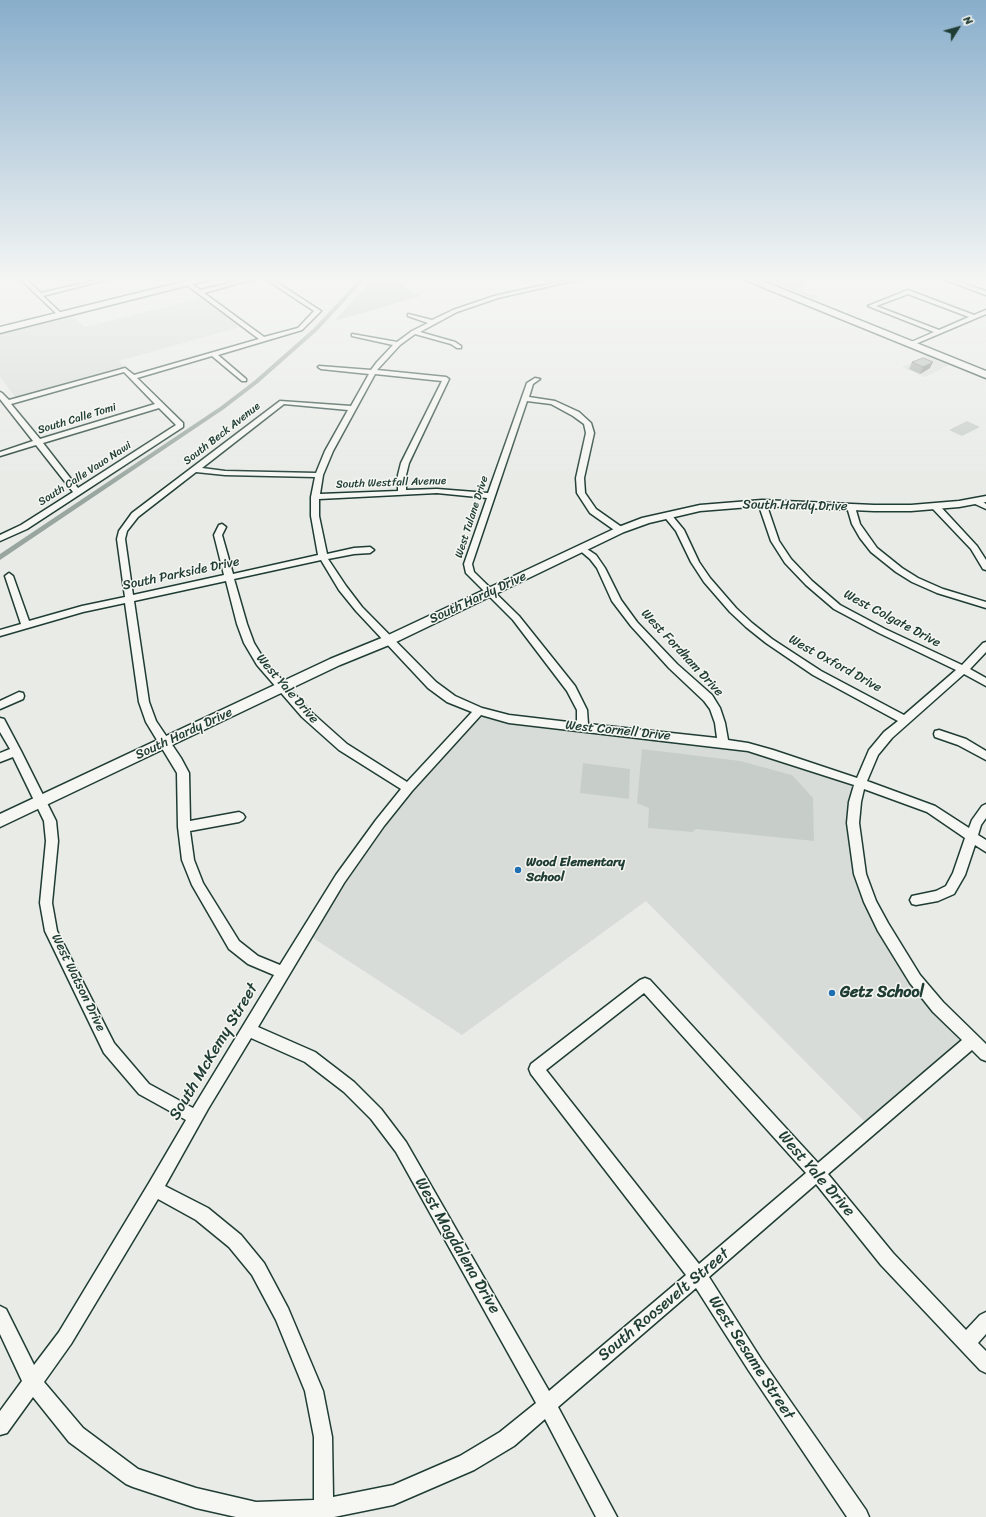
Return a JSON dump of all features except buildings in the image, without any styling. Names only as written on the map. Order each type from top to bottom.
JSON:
[{"type":"main road","points":[[923,349],[986,375]]},
{"type":"street","points":[[133,377],[233,349]]},
{"type":"street","points":[[373,372],[393,349]]},
{"type":"street","points":[[214,354],[244,380]]},
{"type":"street","points":[[321,367],[446,379],[405,463],[402,475],[402,493]]},
{"type":"street","points":[[7,403],[125,370],[160,405]]},
{"type":"street","name":"West Cornell Drive","points":[[373,372],[329,451],[319,475],[315,497],[315,516],[323,557],[346,593],[359,610],[432,685],[451,699],[479,711],[509,719],[748,747],[860,783]]},
{"type":"street","name":"West Tulane Drive","points":[[537,379],[530,383],[524,399],[468,564],[470,573],[516,618],[571,689],[582,710],[583,727]]},
{"type":"street","points":[[0,394],[77,492]]},
{"type":"street","points":[[524,399],[553,402],[576,414],[587,423],[590,433],[580,478],[581,493],[593,511],[620,530]]},
{"type":"street","name":"South Beck Avenue","points":[[128,598],[121,539],[123,531],[135,515],[282,402],[354,408]]},
{"type":"street","name":"South Calle Vauo Nawi","points":[[0,538],[24,527],[180,425],[160,405]]},
{"type":"street","name":"South Calle Tomi","points":[[0,454],[160,405]]},
{"type":"street","name":"South Westfall Avenue","points":[[195,469],[225,473],[319,475]]},
{"type":"street","name":"South Westfall Avenue","points":[[315,497],[443,492],[492,496]]},
{"type":"street","name":"South Hardy Drive","points":[[0,820],[282,687],[360,651],[389,640],[581,548],[646,520],[716,506],[762,503],[889,509],[936,507],[983,502]]},
{"type":"street","name":"West Colgate Drive","points":[[762,503],[775,542],[788,561],[809,583],[837,607],[882,631],[986,682]]},
{"type":"street","points":[[851,507],[856,524],[863,536],[874,550],[899,570],[915,580],[940,591],[986,605]]},
{"type":"street","points":[[936,507],[974,548],[986,567]]},
{"type":"street","name":"West Oxford Drive","points":[[667,515],[680,530],[695,562],[707,580],[733,610],[749,625],[769,641],[818,673],[882,706],[905,720]]},
{"type":"street","name":"West Yale Drive","points":[[222,528],[218,536],[249,643],[261,663],[306,714],[343,747],[408,788]]},
{"type":"street","name":"West Fordham Drive","points":[[581,548],[593,557],[601,568],[617,600],[634,624],[673,666],[708,698],[715,708],[720,722],[723,743]]},
{"type":"street","name":"South Parkside Drive","points":[[0,633],[82,609],[128,598],[323,557],[354,551],[370,550]]},
{"type":"street","points":[[9,576],[26,625]]},
{"type":"street","points":[[128,598],[144,702],[151,722],[165,742],[183,773],[184,827],[188,860],[198,885],[234,944],[254,960],[284,972]]},
{"type":"street","points":[[986,645],[964,670],[888,735],[873,753],[860,783],[855,802],[853,823],[860,874],[870,902],[883,928],[915,979],[938,1007],[986,1054]]},
{"type":"street","points":[[0,705],[19,696]]},
{"type":"street","name":"South McKemy Street","points":[[0,1426],[65,1338],[155,1189],[195,1117],[340,879],[380,823],[408,788],[479,711]]},
{"type":"street","name":"West Watson Drive","points":[[0,722],[16,751],[50,821],[51,834],[46,903],[51,931],[109,1048],[144,1089],[195,1117]]},
{"type":"street","points":[[939,734],[962,742],[986,756]]},
{"type":"street","points":[[0,758],[16,751]]},
{"type":"street","points":[[860,783],[931,809],[945,817],[986,847]]},
{"type":"street","points":[[916,900],[938,896],[950,890],[959,875],[976,823],[986,809]]},
{"type":"street","points":[[184,827],[239,817]]},
{"type":"street","name":"West Yale Drive","points":[[536,1069],[645,984],[817,1173],[887,1259],[986,1364]]},
{"type":"street","name":"West Magdalena Drive","points":[[248,1030],[310,1057],[349,1087],[376,1114],[401,1147],[547,1405],[607,1517]]},
{"type":"street","name":"South Roosevelt Street","points":[[0,1315],[33,1383],[76,1435],[133,1477],[196,1498],[256,1512],[323,1513],[393,1495],[467,1463],[507,1439],[972,1041]]},
{"type":"street","name":"West Sesame Street","points":[[536,1069],[698,1276],[755,1365],[859,1517]]},
{"type":"street","points":[[155,1189],[202,1214],[236,1242],[258,1269],[282,1314],[314,1391],[323,1437],[323,1513]]},
{"type":"street","points":[[967,1343],[986,1321]]},
{"type":"shaded area","points":[[0,349],[162,349],[119,361],[125,368],[16,398],[0,377]]},
{"type":"shaded area","points":[[927,356],[949,365],[925,377],[902,367]]},
{"type":"shaded area","points":[[967,421],[980,427],[962,436],[949,430]]},
{"type":"shaded area","name":"Wood Elementary School","points":[[479,711],[509,719],[723,743],[860,783],[855,802],[860,874],[898,953],[972,1041],[871,1128],[646,901],[462,1035],[307,934],[380,823]]},
{"type":"shaded area","points":[[642,749],[740,761],[792,775],[813,798],[814,841],[696,829],[692,832],[648,828],[649,808],[637,803]]},
{"type":"shaded area","points":[[583,763],[630,769],[629,799],[580,793]]},
{"type":"waterway","points":[[0,558],[222,408],[256,382],[294,349]]},
{"type":"place","name":"Wood Elementary School","points":[[518,870]]},
{"type":"place","name":"Getz School","points":[[832,993]]}]
